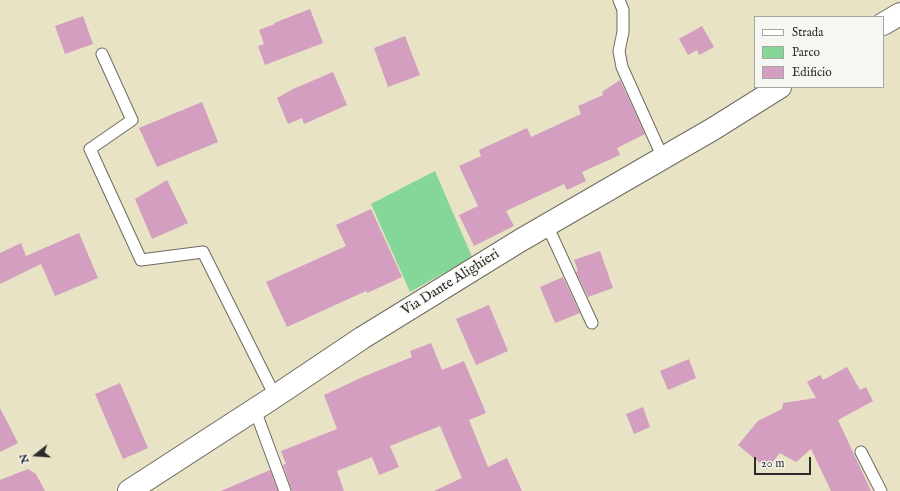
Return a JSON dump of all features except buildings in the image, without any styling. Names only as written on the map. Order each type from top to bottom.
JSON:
[{"type":"street","points":[[884,23],[900,14]]},
{"type":"street","name":"Via Dante Alighieri","points":[[129,491],[362,338],[547,225],[713,130],[778,88]]},
{"type":"lane","points":[[619,0],[623,10],[619,51],[622,67],[663,158]]},
{"type":"lane","points":[[102,54],[132,120],[90,149],[141,260],[203,252],[275,396]]},
{"type":"lane","points":[[547,225],[592,323]]},
{"type":"lane","points":[[254,410],[285,491]]},
{"type":"lane","points":[[861,452],[881,491]]},
{"type":"green space","points":[[435,171],[472,257],[410,292],[371,204]]}]
